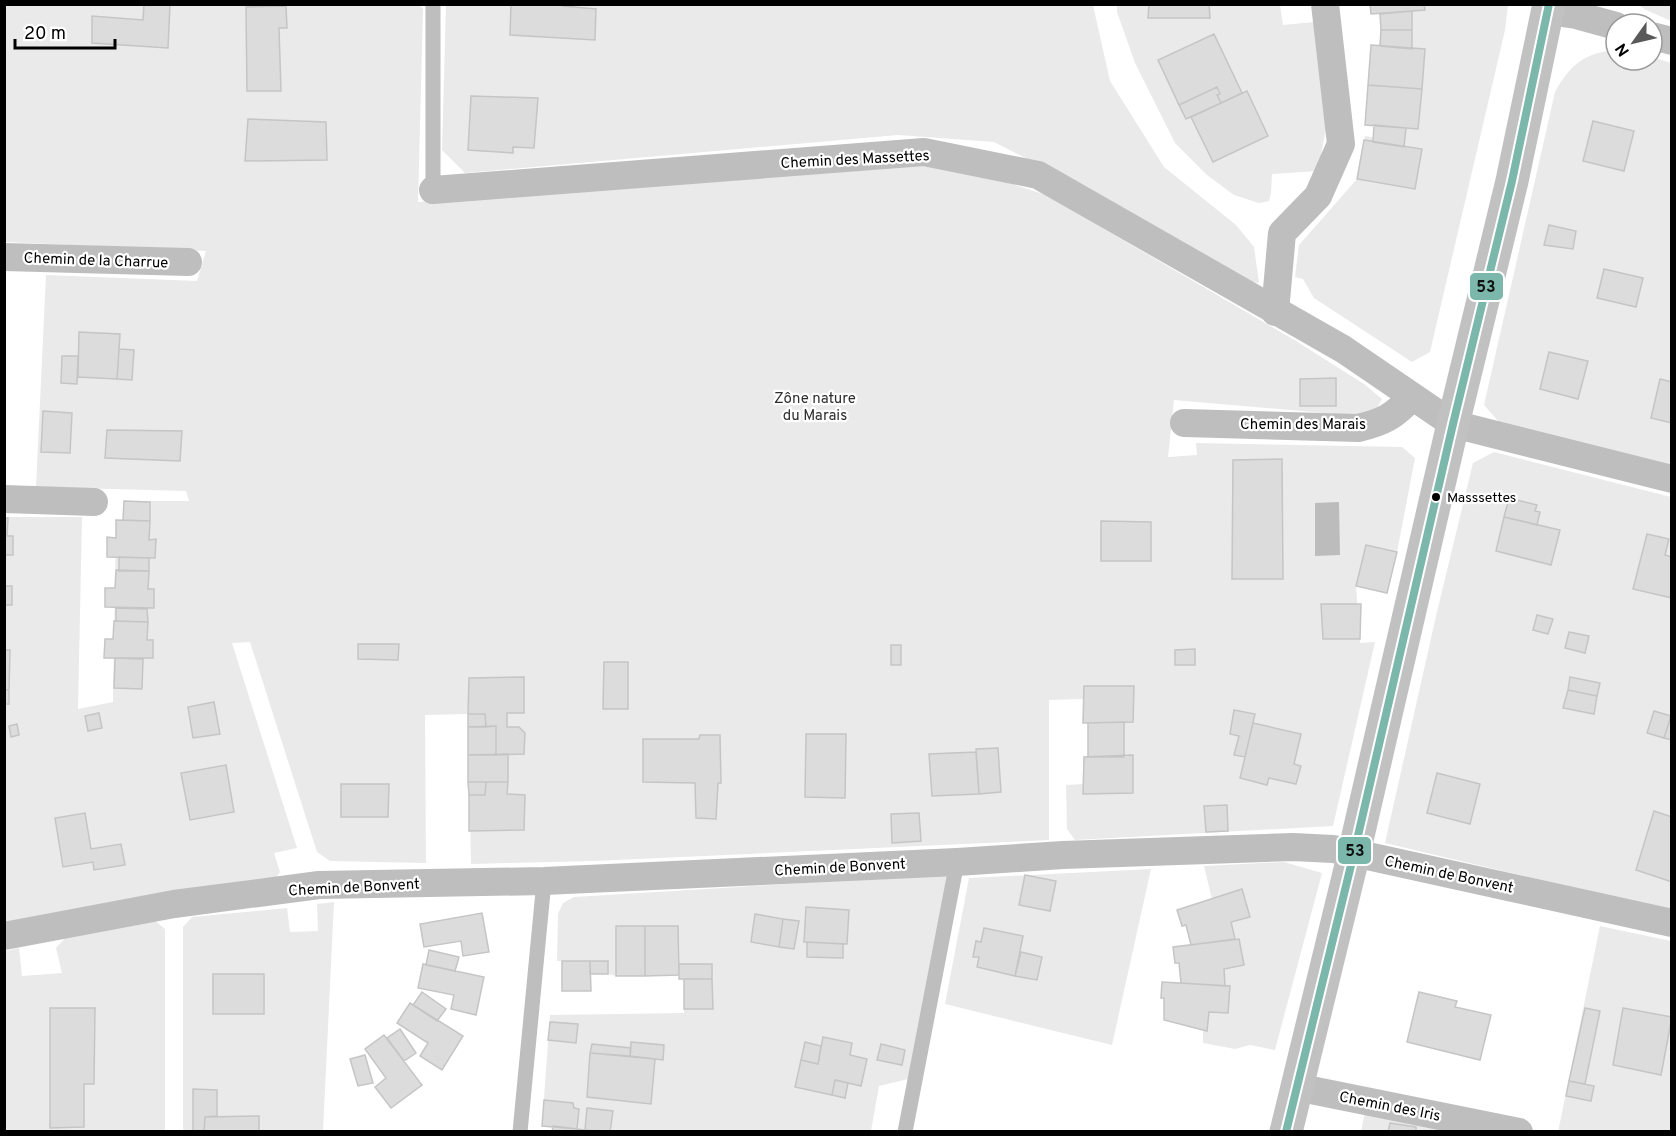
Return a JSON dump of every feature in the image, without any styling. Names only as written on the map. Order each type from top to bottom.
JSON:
[{"type":"street","points":[[1275,312],[1282,232],[1318,196],[1341,144],[1324,4]]},
{"type":"street","points":[[1286,1131],[1354,853],[1453,424],[1512,181],[1548,8],[1604,23]]},
{"type":"street","name":"Chemin des Massettes","points":[[433,190],[924,152],[1038,175],[1343,349],[1453,424]]},
{"type":"street","name":"Chemin de la Charrue","points":[[4,257],[188,262]]},
{"type":"street","name":"Chemin des Marais","points":[[1184,423],[1358,428],[1378,423],[1397,414],[1412,397]]},
{"type":"street","points":[[1453,424],[1671,478]]},
{"type":"street","points":[[4,499],[94,502]]},
{"type":"street","name":"Chemin de Bonvent","points":[[4,936],[174,904],[319,885],[544,880],[957,862],[1063,855],[1293,847],[1333,849],[1354,853],[1671,923]]},
{"type":"street","name":"Chemin des Iris","points":[[1296,1087],[1519,1131]]},
{"type":"lane","points":[[433,4],[433,190]]},
{"type":"lane","points":[[905,1131],[957,862]]},
{"type":"lane","points":[[520,1131],[544,880]]},
{"type":"green space","name":"Zône nature du Marais","points":[[5,4],[419,5],[423,9],[418,202],[787,170],[953,165],[1046,195],[1296,341],[1364,384],[1382,399],[1375,412],[1358,416],[1174,400],[1168,457],[1197,455],[1196,443],[1402,447],[1415,458],[1397,552],[1366,545],[1356,586],[1360,643],[1375,642],[1333,826],[1075,840],[1067,829],[1066,785],[1084,784],[1084,757],[1124,757],[1124,722],[1083,723],[1083,699],[1049,700],[1049,840],[594,861],[471,864],[468,714],[425,715],[426,863],[330,861],[317,852],[250,642],[232,643],[297,848],[274,853],[280,872],[273,882],[5,929],[5,517],[82,517],[78,709],[113,702],[116,520],[123,520],[124,501],[189,501],[186,491],[36,487],[46,275],[197,281],[206,251],[5,242]]},
{"type":"green space","points":[[446,5],[1093,5],[1110,81],[1164,167],[1236,225],[1254,247],[1259,283],[1240,280],[1051,171],[994,142],[898,135],[465,173],[442,150]]},
{"type":"green space","points":[[1117,5],[1280,5],[1283,25],[1314,22],[1327,123],[1318,171],[1272,174],[1269,201],[1259,203],[1234,195],[1207,175],[1175,143],[1135,63],[1117,12]]},
{"type":"green space","points":[[1424,5],[1508,5],[1505,30],[1430,352],[1412,362],[1314,298],[1303,279],[1295,277],[1299,245],[1357,179],[1365,136],[1404,142],[1406,128],[1418,129],[1425,50],[1412,49],[1412,11],[1424,10]]},
{"type":"green space","points":[[1639,5],[1671,5],[1671,21],[1664,18],[1664,12],[1651,12]]},
{"type":"green space","points":[[1604,51],[1604,72],[1664,72],[1664,61],[1671,63],[1671,465],[1499,422],[1484,405],[1555,92],[1572,68]]},
{"type":"green space","points":[[1494,452],[1671,497],[1671,909],[1385,843],[1473,463]]},
{"type":"green space","points":[[1284,862],[1322,873],[1275,1050],[1250,1045],[1235,1049],[1203,1043],[1203,1030],[1207,1030],[1209,1012],[1228,1013],[1230,986],[1225,986],[1224,969],[1244,965],[1239,940],[1235,939],[1231,922],[1250,916],[1242,890],[1212,899],[1204,866]]},
{"type":"green space","points":[[1151,869],[1112,1045],[945,1004],[969,878]]},
{"type":"green space","points":[[951,874],[908,1079],[879,1086],[871,1131],[592,1132],[542,1126],[550,1015],[684,1013],[684,979],[679,979],[679,975],[616,976],[608,974],[607,961],[557,961],[558,914],[563,903],[574,897]]},
{"type":"green space","points":[[334,902],[323,1131],[183,1131],[183,927],[192,917],[287,908],[290,932],[318,931],[317,904]]},
{"type":"green space","points":[[153,919],[165,929],[165,1131],[5,1132],[5,951],[19,948],[22,976],[62,973],[56,948],[67,936]]},
{"type":"green space","points":[[1600,926],[1671,941],[1671,1131],[1558,1132]]},
{"type":"green space","points":[[1365,1111],[1467,1132],[1361,1132]]},
{"type":"shaded area","points":[[1339,502],[1340,555],[1315,556],[1315,503]]},
{"type":"building","points":[[144,4],[170,4],[168,48],[92,43],[92,16],[143,20]]},
{"type":"building","points":[[511,4],[563,4],[563,6],[596,9],[595,40],[510,35]]},
{"type":"building","points":[[1149,4],[1209,4],[1210,18],[1148,18]]},
{"type":"building","points":[[1370,4],[1424,4],[1425,10],[1371,14]]},
{"type":"building","points":[[286,6],[287,28],[279,28],[281,91],[247,91],[246,7]]},
{"type":"building","points":[[1412,11],[1412,30],[1381,30],[1380,14]]},
{"type":"building","points":[[1381,30],[1412,30],[1412,49],[1380,46]]},
{"type":"building","points":[[1214,34],[1242,93],[1221,103],[1217,95],[1220,94],[1217,87],[1179,105],[1158,60]]},
{"type":"building","points":[[1371,45],[1425,49],[1422,89],[1368,85]]},
{"type":"building","points":[[1368,85],[1422,89],[1418,129],[1365,125]]},
{"type":"building","points":[[1217,87],[1220,94],[1217,95],[1221,103],[1186,119],[1179,105]]},
{"type":"building","points":[[1247,91],[1268,136],[1213,162],[1191,117]]},
{"type":"building","points":[[471,96],[538,98],[534,148],[513,147],[513,153],[468,150]]},
{"type":"building","points":[[248,119],[326,122],[327,160],[245,161]]},
{"type":"building","points":[[1593,121],[1634,131],[1624,171],[1583,161]]},
{"type":"building","points":[[1374,125],[1406,128],[1404,147],[1373,142]]},
{"type":"building","points":[[1364,140],[1422,149],[1415,189],[1357,179]]},
{"type":"building","points":[[1549,225],[1576,231],[1573,249],[1544,245]]},
{"type":"building","points":[[1604,269],[1643,278],[1636,307],[1597,298]]},
{"type":"building","points":[[79,332],[120,334],[117,379],[78,377]]},
{"type":"building","points":[[119,349],[134,350],[132,380],[117,379]]},
{"type":"building","points":[[1549,352],[1588,361],[1578,399],[1540,389]]},
{"type":"building","points":[[62,356],[78,356],[77,384],[61,383]]},
{"type":"building","points":[[1336,378],[1336,406],[1300,406],[1300,379]]},
{"type":"building","points":[[1660,379],[1672,382],[1672,423],[1651,418]]},
{"type":"building","points":[[43,411],[72,413],[70,453],[41,452]]},
{"type":"building","points":[[107,430],[182,431],[180,461],[105,458]]},
{"type":"building","points":[[1282,459],[1283,579],[1232,579],[1233,460]]},
{"type":"building","points":[[1509,498],[1537,505],[1535,511],[1540,512],[1537,525],[1504,517]]},
{"type":"building","points":[[124,501],[150,502],[150,521],[123,520]]},
{"type":"building","points":[[1504,517],[1560,530],[1551,565],[1496,551]]},
{"type":"building","points":[[4,518],[8,518],[7,536],[13,536],[13,555],[4,555]]},
{"type":"building","points":[[116,520],[150,521],[149,540],[156,539],[155,558],[107,557],[107,537],[116,538]]},
{"type":"building","points":[[1101,521],[1151,522],[1151,561],[1101,561]]},
{"type":"building","points":[[1647,534],[1669,539],[1665,555],[1672,557],[1672,598],[1633,589]]},
{"type":"building","points":[[1366,545],[1397,552],[1387,593],[1356,586]]},
{"type":"building","points":[[119,557],[149,558],[149,571],[119,571]]},
{"type":"building","points":[[4,568],[5,586],[12,586],[12,605],[4,605]]},
{"type":"building","points":[[116,570],[149,571],[148,589],[154,589],[154,608],[105,607],[105,588],[115,588]]},
{"type":"building","points":[[1321,604],[1361,604],[1360,639],[1323,639]]},
{"type":"building","points":[[116,608],[147,609],[148,622],[116,621]]},
{"type":"building","points":[[1537,615],[1553,619],[1548,634],[1533,630]]},
{"type":"building","points":[[114,621],[148,622],[147,640],[153,640],[153,658],[104,658],[105,639],[113,639]]},
{"type":"building","points":[[1569,632],[1589,636],[1585,653],[1565,648]]},
{"type":"building","points":[[358,644],[399,644],[398,660],[358,659]]},
{"type":"building","points":[[891,645],[901,645],[901,665],[891,665]]},
{"type":"building","points":[[1195,649],[1195,665],[1175,665],[1175,650]]},
{"type":"building","points":[[4,650],[10,650],[9,690],[4,690]]},
{"type":"building","points":[[115,658],[143,659],[142,689],[114,688]]},
{"type":"building","points":[[604,662],[628,662],[628,709],[603,709]]},
{"type":"building","points":[[524,677],[524,713],[507,713],[507,727],[519,727],[525,733],[524,754],[496,755],[496,726],[486,727],[485,714],[468,714],[469,678]]},
{"type":"building","points":[[1570,677],[1600,683],[1597,696],[1568,690]]},
{"type":"building","points":[[1084,686],[1134,686],[1133,722],[1083,723]]},
{"type":"building","points":[[4,690],[9,690],[9,704],[4,704]]},
{"type":"building","points":[[1568,690],[1597,696],[1594,714],[1563,708]]},
{"type":"building","points":[[214,702],[220,734],[193,738],[188,707]]},
{"type":"building","points":[[1234,710],[1255,714],[1245,757],[1234,755],[1239,736],[1230,734]]},
{"type":"building","points":[[1654,711],[1671,716],[1664,738],[1647,733]]},
{"type":"building","points":[[99,713],[102,728],[88,731],[85,716]]},
{"type":"building","points":[[468,714],[485,714],[486,727],[468,727]]},
{"type":"building","points":[[1672,716],[1672,740],[1664,738]]},
{"type":"building","points":[[1124,722],[1124,757],[1088,757],[1088,723]]},
{"type":"building","points":[[1253,723],[1301,734],[1294,764],[1301,766],[1296,784],[1269,778],[1267,785],[1240,778]]},
{"type":"building","points":[[17,724],[19,735],[11,737],[9,726]]},
{"type":"building","points":[[496,726],[496,755],[468,755],[468,727]]},
{"type":"building","points":[[806,734],[846,734],[845,798],[805,797]]},
{"type":"building","points":[[700,735],[720,735],[721,783],[718,783],[716,819],[696,818],[695,783],[643,782],[643,739],[699,739]]},
{"type":"building","points":[[998,748],[1001,792],[979,794],[976,749]]},
{"type":"building","points":[[976,752],[979,794],[932,796],[929,754]]},
{"type":"building","points":[[508,754],[508,782],[468,782],[468,755]]},
{"type":"building","points":[[1133,755],[1133,793],[1083,794],[1084,757]]},
{"type":"building","points":[[226,765],[234,812],[190,820],[181,773]]},
{"type":"building","points":[[1437,773],[1480,784],[1470,824],[1427,813]]},
{"type":"building","points":[[468,782],[486,782],[485,795],[469,795]]},
{"type":"building","points":[[486,782],[508,782],[507,794],[525,795],[524,830],[469,831],[469,795],[485,795]]},
{"type":"building","points":[[341,784],[389,784],[388,817],[341,817]]},
{"type":"building","points":[[1227,805],[1228,831],[1206,832],[1204,806]]},
{"type":"building","points":[[1654,811],[1672,817],[1672,882],[1636,870]]},
{"type":"building","points":[[85,813],[91,849],[121,844],[125,865],[94,870],[93,862],[63,867],[55,818]]},
{"type":"building","points":[[919,813],[921,841],[892,843],[891,814]]},
{"type":"building","points":[[1025,875],[1056,881],[1050,911],[1019,905]]},
{"type":"building","points":[[1242,889],[1250,917],[1231,922],[1235,939],[1191,945],[1186,925],[1182,926],[1177,910]]},
{"type":"building","points":[[806,907],[849,910],[847,944],[804,942]]},
{"type":"building","points":[[482,913],[489,952],[463,956],[461,941],[424,947],[420,924]]},
{"type":"building","points":[[755,914],[783,919],[779,947],[751,942]]},
{"type":"building","points":[[783,919],[799,921],[794,949],[779,947]]},
{"type":"building","points":[[616,926],[645,926],[645,976],[616,976]]},
{"type":"building","points":[[645,926],[678,926],[679,975],[645,976]]},
{"type":"building","points":[[984,928],[1023,936],[1015,976],[977,967],[979,957],[973,957],[976,941],[981,942]]},
{"type":"building","points":[[1239,939],[1244,965],[1224,969],[1225,986],[1181,983],[1179,963],[1175,963],[1173,947]]},
{"type":"building","points":[[807,942],[843,944],[843,958],[807,957]]},
{"type":"building","points":[[429,950],[459,957],[455,971],[426,965]]},
{"type":"building","points":[[1021,952],[1042,957],[1037,980],[1015,976]]},
{"type":"building","points":[[562,961],[590,961],[591,991],[562,991]]},
{"type":"building","points":[[590,961],[608,961],[608,974],[590,974]]},
{"type":"building","points":[[423,964],[484,977],[476,1015],[451,1009],[454,995],[418,988]]},
{"type":"building","points":[[679,964],[712,964],[712,979],[679,979]]},
{"type":"building","points":[[213,974],[264,974],[264,1014],[213,1014]]},
{"type":"building","points":[[684,979],[712,979],[713,1009],[684,1009]]},
{"type":"building","points":[[1162,982],[1230,986],[1228,1013],[1209,1012],[1207,1031],[1164,1020],[1164,998],[1161,998]]},
{"type":"building","points":[[422,992],[446,1009],[437,1021],[413,1005]]},
{"type":"building","points":[[1419,992],[1457,1001],[1455,1007],[1491,1015],[1480,1060],[1407,1042]]},
{"type":"building","points":[[410,1003],[463,1036],[442,1070],[420,1056],[428,1043],[397,1023]]},
{"type":"building","points":[[50,1008],[95,1008],[94,1084],[84,1084],[84,1127],[50,1128]]},
{"type":"building","points":[[1585,1008],[1600,1011],[1585,1084],[1569,1081]]},
{"type":"building","points":[[1623,1008],[1672,1017],[1661,1075],[1613,1065]]},
{"type":"building","points":[[550,1022],[578,1024],[576,1043],[548,1040]]},
{"type":"building","points":[[400,1029],[416,1053],[404,1061],[387,1038]]},
{"type":"building","points":[[384,1035],[422,1085],[391,1108],[375,1087],[386,1078],[365,1049]]},
{"type":"building","points":[[823,1037],[852,1043],[850,1055],[867,1059],[861,1086],[835,1080],[832,1095],[795,1087],[801,1060],[818,1064]]},
{"type":"building","points":[[631,1042],[664,1045],[663,1060],[630,1056]]},
{"type":"building","points":[[805,1042],[821,1046],[818,1064],[801,1060]]},
{"type":"building","points":[[592,1044],[631,1048],[630,1056],[590,1053]]},
{"type":"building","points":[[881,1044],[905,1050],[902,1065],[877,1060]]},
{"type":"building","points":[[590,1053],[655,1059],[651,1104],[587,1097]]},
{"type":"building","points":[[365,1055],[373,1083],[358,1086],[350,1059]]},
{"type":"building","points":[[835,1080],[848,1083],[845,1098],[832,1095]]},
{"type":"building","points":[[1569,1081],[1594,1086],[1591,1101],[1566,1096]]},
{"type":"building","points":[[193,1089],[217,1090],[217,1116],[205,1117],[204,1132],[193,1132]]},
{"type":"building","points":[[544,1100],[573,1103],[574,1108],[579,1109],[577,1129],[542,1126]]},
{"type":"building","points":[[587,1108],[613,1111],[610,1132],[585,1130]]},
{"type":"building","points":[[259,1116],[259,1132],[204,1132],[205,1117]]},
{"type":"building","points":[[1390,1123],[1416,1127],[1416,1132],[1388,1132]]},
{"type":"building","points":[[553,1126],[577,1129],[592,1131],[552,1132]]},
{"type":"transit line","name":"53","points":[[1286,1132],[1512,181],[1549,4]]},
{"type":"place","name":"Masssettes","points":[[1436,497]]}]
